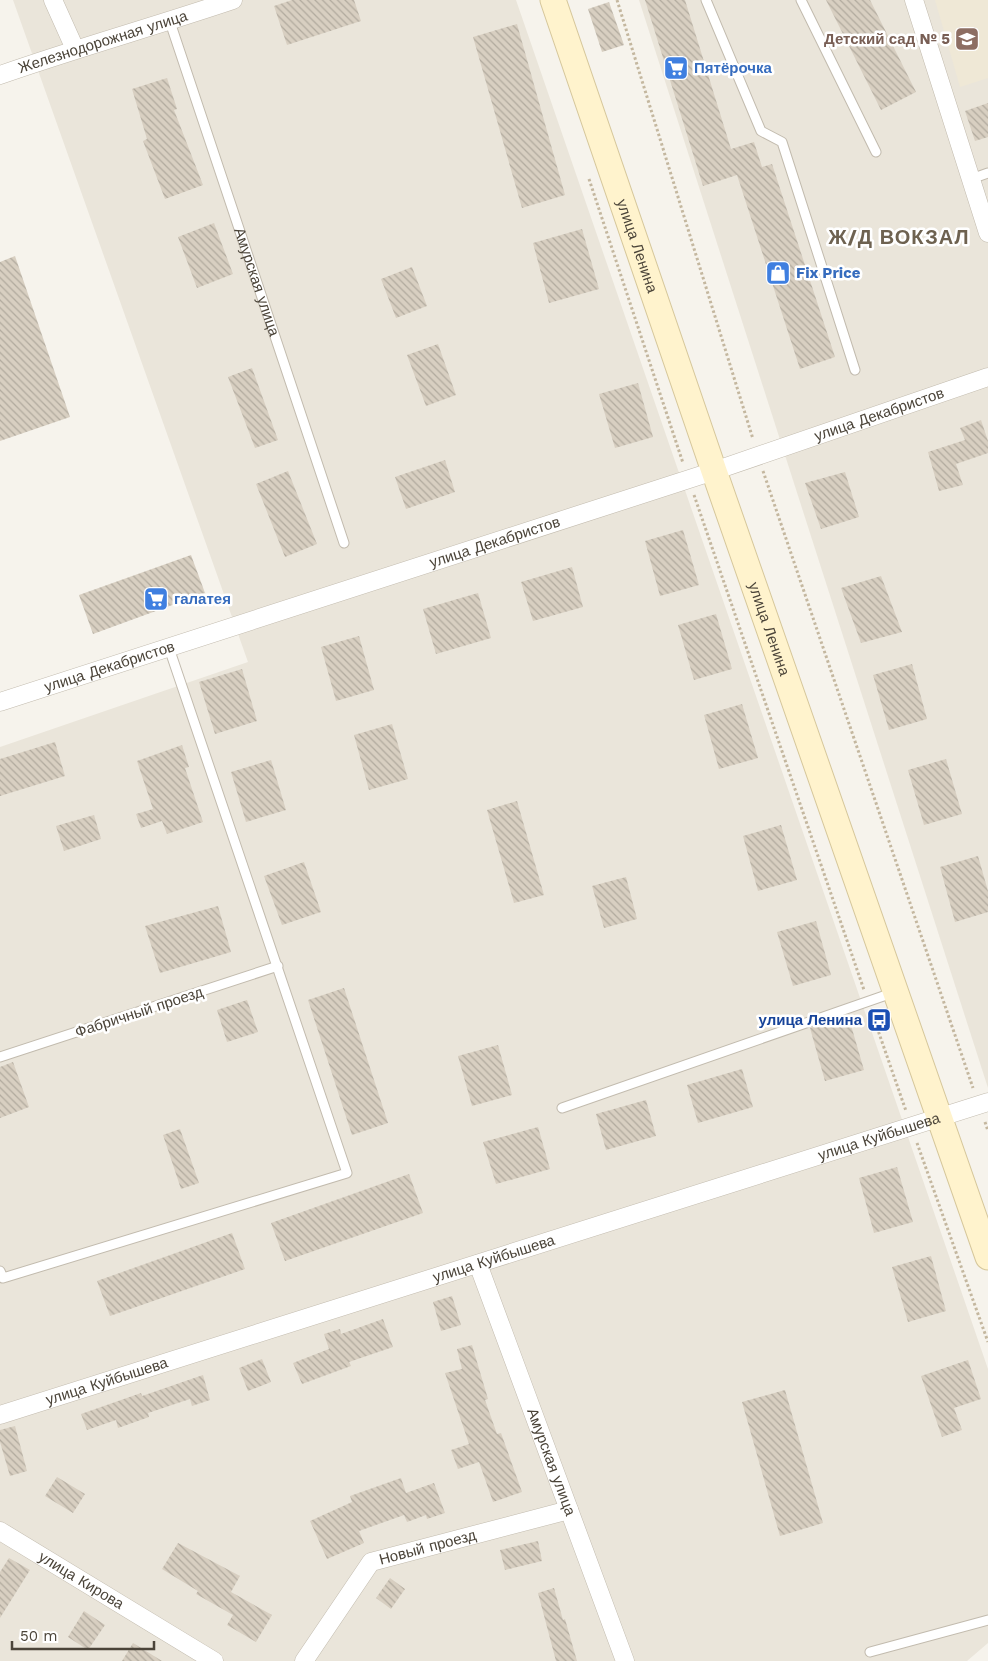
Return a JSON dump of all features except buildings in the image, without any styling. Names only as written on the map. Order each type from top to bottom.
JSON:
[{"type":"main road","name":"улица Ленина","points":[[553,0],[714,471],[988,1257]]},
{"type":"street","points":[[53,0],[75,49]]},
{"type":"street","name":"Железнодорожная улица","points":[[0,75],[75,49],[170,22],[233,0]]},
{"type":"street","points":[[914,0],[988,233]]},
{"type":"street","name":"улица Декабристов","points":[[0,702],[714,471],[988,377]]},
{"type":"street","name":"улица Куйбышева","points":[[0,1415],[984,1104]]},
{"type":"street","name":"Амурская улица","points":[[478,1264],[625,1661]]},
{"type":"street","name":"Новый проезд","points":[[304,1661],[371,1562],[569,1510]]},
{"type":"street","name":"улица Кирова","points":[[0,1531],[214,1661]]},
{"type":"lane","points":[[706,0],[761,131],[782,142],[855,370]]},
{"type":"lane","points":[[801,0],[876,152]]},
{"type":"lane","name":"Амурская улица","points":[[170,22],[344,543]]},
{"type":"lane","points":[[971,178],[988,172]]},
{"type":"lane","points":[[0,1271],[3,1278],[347,1173],[169,648]]},
{"type":"lane","name":"Фабричный проезд","points":[[0,1058],[278,966]]},
{"type":"lane","points":[[562,1108],[895,992]]},
{"type":"lane","points":[[870,1652],[988,1620]]},
{"type":"path","points":[[617,0],[758,456],[984,1104],[988,1131]]},
{"type":"path","points":[[586,169],[688,479],[911,1126],[988,1342]]},
{"type":"shaded area","points":[[13,0],[516,0],[988,1369],[988,1643],[967,1661],[0,1661],[0,747],[248,662]]},
{"type":"shaded area","points":[[639,0],[988,0],[988,1088]]},
{"type":"shaded area","name":"Детский сад № 5","points":[[935,0],[988,0],[988,78],[960,87]]},
{"type":"place","name":"Детский сад № 5","points":[[967,39]]},
{"type":"place","name":"Пятёрочка","points":[[676,68]]},
{"type":"place","name":"Fix Price","points":[[778,273]]},
{"type":"place","name":"галатея","points":[[156,599]]},
{"type":"place","name":"улица Ленина","points":[[879,1020]]},
{"type":"district","name":"Ж/Д ВОКЗАЛ","points":[[899,237]]}]
